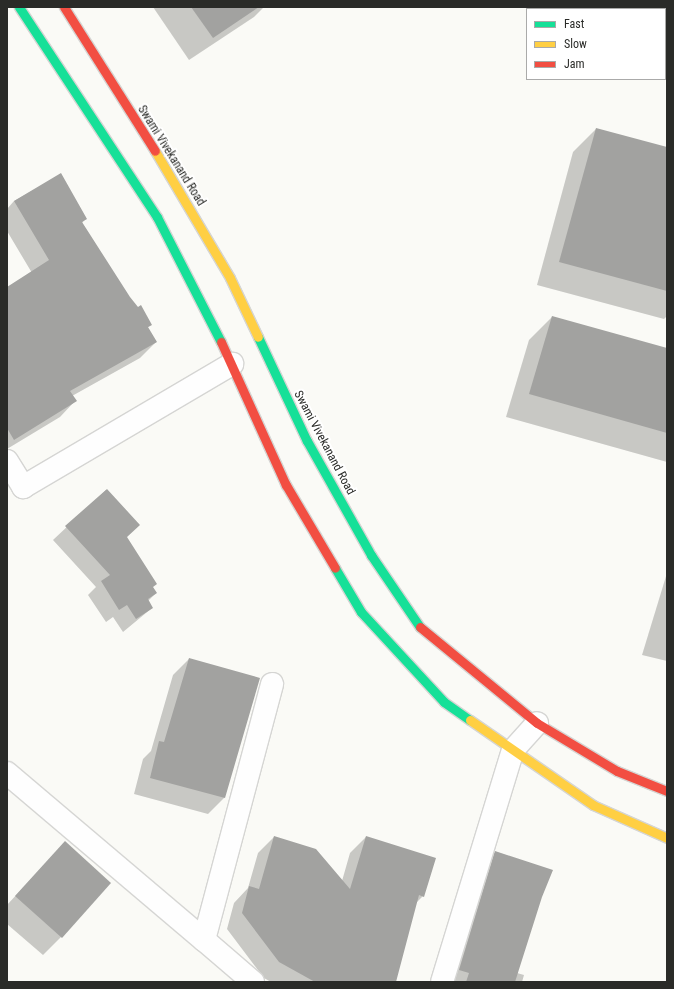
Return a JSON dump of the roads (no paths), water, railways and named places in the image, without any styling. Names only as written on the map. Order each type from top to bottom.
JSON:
[{"type":"main road","points":[[20,7],[157,217],[206,309],[286,485],[361,612],[444,702],[593,805],[667,838]]},
{"type":"main road","name":"Swami Vivekanand Road","points":[[64,7],[184,197],[230,278],[307,441],[371,555],[420,627],[537,723],[617,771],[667,791]]},
{"type":"street","points":[[7,461],[23,487],[232,364]]},
{"type":"street","points":[[204,940],[272,684]]},
{"type":"street","points":[[442,982],[513,750],[537,723]]},
{"type":"street","points":[[7,773],[253,982]]}]
